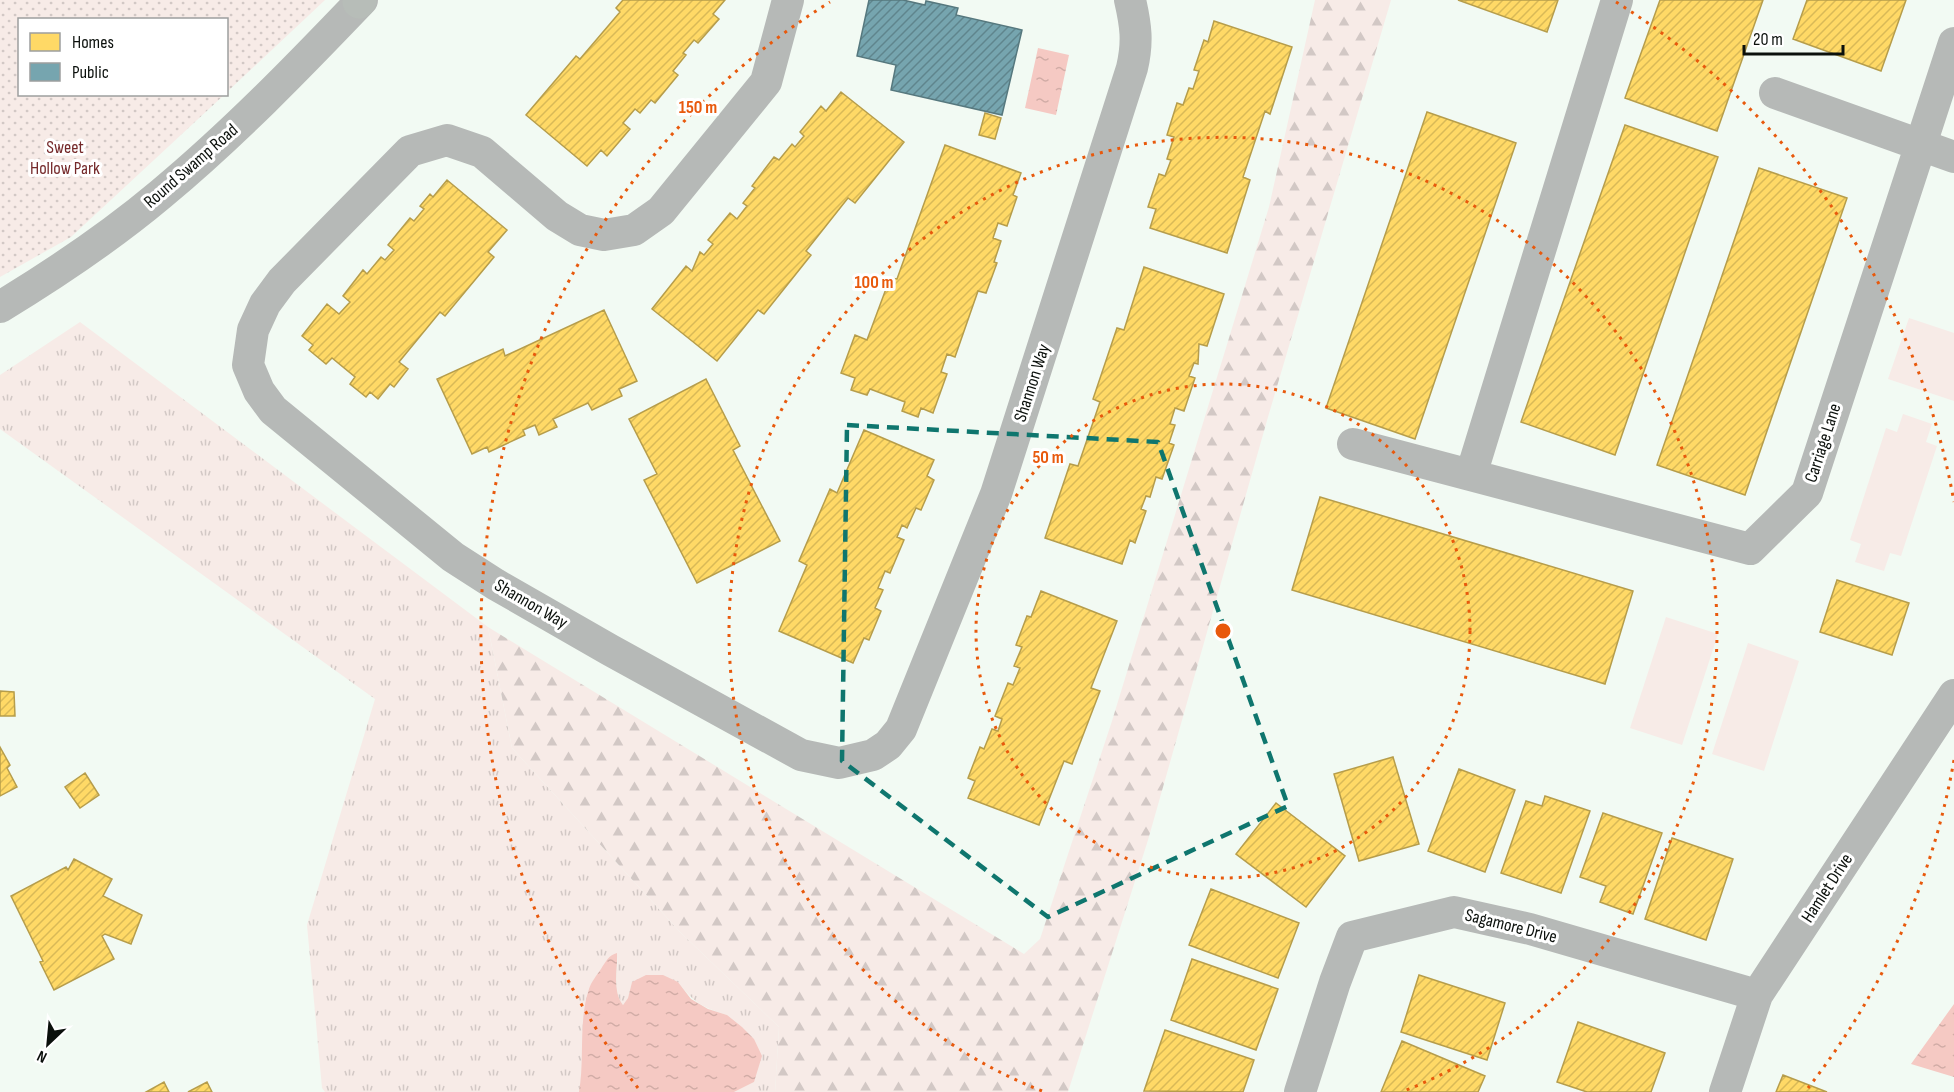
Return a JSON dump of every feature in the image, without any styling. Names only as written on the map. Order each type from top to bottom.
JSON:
[{"type":"street","name":"Shannon Way","points":[[788,0],[766,82],[661,211],[634,230],[604,235],[580,230],[557,216],[482,152],[447,140],[410,151],[282,281],[265,304],[253,330],[248,365],[259,391],[273,410],[453,557],[495,584],[610,650],[801,755],[839,764],[873,755],[888,745],[901,729],[996,494],[1132,68],[1137,46],[1130,0]]},
{"type":"street","points":[[1471,475],[1617,0]]},
{"type":"street","name":"Round Swamp Road","points":[[0,307],[83,253],[161,194],[255,110],[360,1]]},
{"type":"street","name":"Carriage Lane","points":[[1353,444],[1750,549],[1807,493],[1954,43]]},
{"type":"street","points":[[1775,93],[1920,147],[1954,157]]},
{"type":"street","name":"Hamlet Drive","points":[[1725,1092],[1757,995],[1954,695]]},
{"type":"street","name":"Sagamore Drive","points":[[1300,1092],[1352,936],[1454,912],[1530,929],[1757,995]]},
{"type":"highlighted area","points":[[847,425],[1158,442],[1288,806],[1048,917],[842,761]]},
{"type":"green space","name":"Sweet Hollow Park","points":[[0,0],[325,0],[228,91],[228,18],[18,18],[18,96],[223,96],[71,237],[0,277]]},
{"type":"green space","points":[[1315,0],[1391,0],[1268,417],[1148,840],[1068,1092],[775,1092],[779,1027],[680,932],[512,748],[488,627],[1024,954],[1040,939],[1112,721],[1269,207]]},
{"type":"green space","points":[[1909,318],[1954,333],[1954,401],[1888,379]]},
{"type":"green space","points":[[80,322],[488,627],[512,748],[680,932],[779,1027],[775,1092],[734,1092],[754,1082],[727,1015],[699,1003],[678,982],[632,982],[628,998],[623,1005],[617,987],[617,953],[579,1092],[325,1092],[322,1088],[307,925],[375,699],[0,429],[0,375]]},
{"type":"green space","points":[[1903,414],[1932,424],[1926,442],[1937,446],[1901,556],[1890,553],[1884,571],[1855,562],[1861,544],[1850,540],[1886,428],[1897,432]]},
{"type":"green space","points":[[1666,617],[1718,634],[1682,745],[1630,728]]},
{"type":"green space","points":[[1748,643],[1799,661],[1764,771],[1712,754]]},
{"type":"water","points":[[1038,48],[1069,55],[1056,115],[1025,108]]},
{"type":"water","points":[[617,953],[617,987],[623,1005],[628,998],[632,982],[646,975],[663,975],[678,982],[691,999],[708,1009],[727,1015],[754,1039],[762,1056],[754,1082],[734,1092],[579,1092],[584,1014],[589,989],[606,961]]},
{"type":"water","points":[[1954,1004],[1954,1077],[1911,1064]]},
{"type":"building: Homes","points":[[623,0],[725,0],[713,14],[719,19],[698,43],[694,40],[683,53],[686,55],[673,71],[678,75],[655,103],[651,100],[640,113],[635,109],[623,123],[630,129],[607,156],[601,150],[587,166],[526,115],[576,56],[580,59],[620,12],[616,8]]},
{"type":"building: Homes","points":[[1458,0],[1558,0],[1547,32]]},
{"type":"building: Homes","points":[[1660,0],[1763,0],[1717,131],[1625,98]]},
{"type":"building: Homes","points":[[1807,0],[1906,0],[1881,71],[1793,39]]},
{"type":"building: Homes","points":[[1214,21],[1292,47],[1270,114],[1265,111],[1243,177],[1250,180],[1227,253],[1150,228],[1156,209],[1148,207],[1159,174],[1165,176],[1171,160],[1167,159],[1174,137],[1167,135],[1177,103],[1183,105],[1189,88],[1193,89],[1199,71],[1194,70],[1204,40],[1208,42]]},
{"type":"building: Homes","points":[[841,92],[904,142],[855,203],[848,198],[806,251],[811,255],[764,314],[758,310],[717,361],[652,309],[686,266],[692,271],[700,252],[704,255],[713,244],[708,240],[730,213],[737,219],[747,206],[743,203],[755,188],[752,186],[774,157],[779,160],[792,144],[795,147],[804,136],[800,132],[821,106],[826,111]]},
{"type":"building: Homes","points":[[1427,112],[1516,143],[1415,439],[1326,408]]},
{"type":"building: Homes","points":[[985,113],[1001,118],[995,139],[979,135]]},
{"type":"building: Homes","points":[[1625,125],[1718,157],[1615,455],[1521,422]]},
{"type":"building: Homes","points":[[945,145],[1021,173],[1013,195],[1017,197],[1007,226],[998,223],[993,238],[1001,241],[994,262],[997,263],[986,293],[978,291],[955,357],[947,354],[941,372],[947,374],[933,413],[921,408],[918,417],[902,411],[905,402],[870,389],[867,395],[851,390],[855,378],[841,373],[855,335],[867,340],[890,278],[897,279]]},
{"type":"building: Homes","points":[[1759,168],[1847,198],[1745,495],[1657,465]]},
{"type":"building: Homes","points":[[447,180],[507,230],[488,252],[494,257],[445,316],[440,312],[399,362],[408,369],[394,387],[390,384],[378,399],[370,392],[366,397],[350,384],[355,377],[332,358],[326,364],[309,350],[313,345],[302,336],[327,304],[339,314],[350,302],[343,296],[363,270],[367,274],[381,257],[385,260],[394,250],[388,245],[410,218],[414,221],[424,209],[420,206],[430,194],[433,197]]},
{"type":"building: Homes","points":[[1144,267],[1224,294],[1207,346],[1199,344],[1198,364],[1194,363],[1189,376],[1195,378],[1184,411],[1175,408],[1170,424],[1175,425],[1169,443],[1174,445],[1162,479],[1156,477],[1150,497],[1146,496],[1141,509],[1146,511],[1135,543],[1130,540],[1122,564],[1045,538],[1070,464],[1078,466],[1100,402],[1093,399],[1117,328],[1124,330]]},
{"type":"building: Homes","points":[[604,310],[637,381],[619,389],[622,396],[592,410],[588,403],[553,419],[557,427],[539,435],[535,425],[523,430],[525,435],[489,452],[487,447],[472,454],[437,379],[503,349],[505,356]]},
{"type":"building: Homes","points":[[706,379],[740,446],[733,450],[780,541],[697,583],[644,480],[657,474],[629,419]]},
{"type":"building: Homes","points":[[864,430],[934,460],[927,476],[934,480],[921,510],[916,508],[907,528],[902,525],[897,537],[904,540],[890,573],[885,571],[878,588],[883,590],[875,608],[881,611],[869,640],[864,638],[853,663],[779,631],[807,565],[799,561],[830,489],[837,493]]},
{"type":"building: Homes","points":[[1320,497],[1633,591],[1605,684],[1292,590]]},
{"type":"building: Homes","points":[[1837,580],[1909,603],[1892,655],[1820,632]]},
{"type":"building: Homes","points":[[1041,591],[1117,621],[1091,688],[1100,691],[1072,764],[1064,761],[1039,825],[968,798],[975,781],[968,778],[980,747],[984,749],[992,729],[998,731],[1002,719],[995,716],[1008,683],[1013,685],[1020,668],[1014,666],[1022,647],[1016,645],[1027,616],[1031,617]]},
{"type":"building: Homes","points":[[0,691],[14,692],[15,716],[0,716]]},
{"type":"building: Homes","points":[[0,747],[10,765],[7,768],[17,787],[0,796]]},
{"type":"building: Homes","points":[[1393,757],[1419,844],[1359,861],[1334,774]]},
{"type":"building: Homes","points":[[1459,769],[1515,790],[1485,872],[1428,851]]},
{"type":"building: Homes","points":[[85,773],[99,795],[80,808],[65,787]]},
{"type":"building: Homes","points":[[1545,796],[1590,811],[1561,893],[1501,873],[1526,801],[1542,806]]},
{"type":"building: Homes","points":[[1276,803],[1345,856],[1306,907],[1236,854]]},
{"type":"building: Homes","points":[[1603,813],[1662,833],[1633,914],[1600,902],[1606,886],[1580,877]]},
{"type":"building: Homes","points":[[1672,838],[1733,859],[1706,940],[1645,919]]},
{"type":"building: Homes","points":[[74,859],[112,879],[103,896],[142,915],[131,944],[105,934],[102,936],[114,959],[54,990],[40,962],[43,961],[11,896],[66,867],[68,870]]},
{"type":"building: Homes","points":[[1211,889],[1299,923],[1278,978],[1189,945]]},
{"type":"building: Homes","points":[[1192,959],[1278,989],[1256,1050],[1171,1020]]},
{"type":"building: Homes","points":[[1419,975],[1505,1003],[1487,1060],[1401,1032]]},
{"type":"building: Homes","points":[[1578,1022],[1665,1053],[1651,1092],[1587,1092],[1557,1082]]},
{"type":"building: Homes","points":[[1165,1030],[1254,1060],[1243,1092],[1144,1091]]},
{"type":"building: Homes","points":[[1402,1041],[1485,1076],[1478,1092],[1381,1092]]},
{"type":"building: Homes","points":[[1783,1075],[1827,1092],[1776,1092]]},
{"type":"building: Homes","points":[[164,1082],[169,1092],[146,1092]]},
{"type":"building: Homes","points":[[207,1082],[212,1092],[188,1092]]},
{"type":"building: Public","points":[[869,0],[903,0],[925,5],[926,1],[958,8],[956,15],[1022,30],[1002,115],[891,90],[896,65],[857,56]]}]
